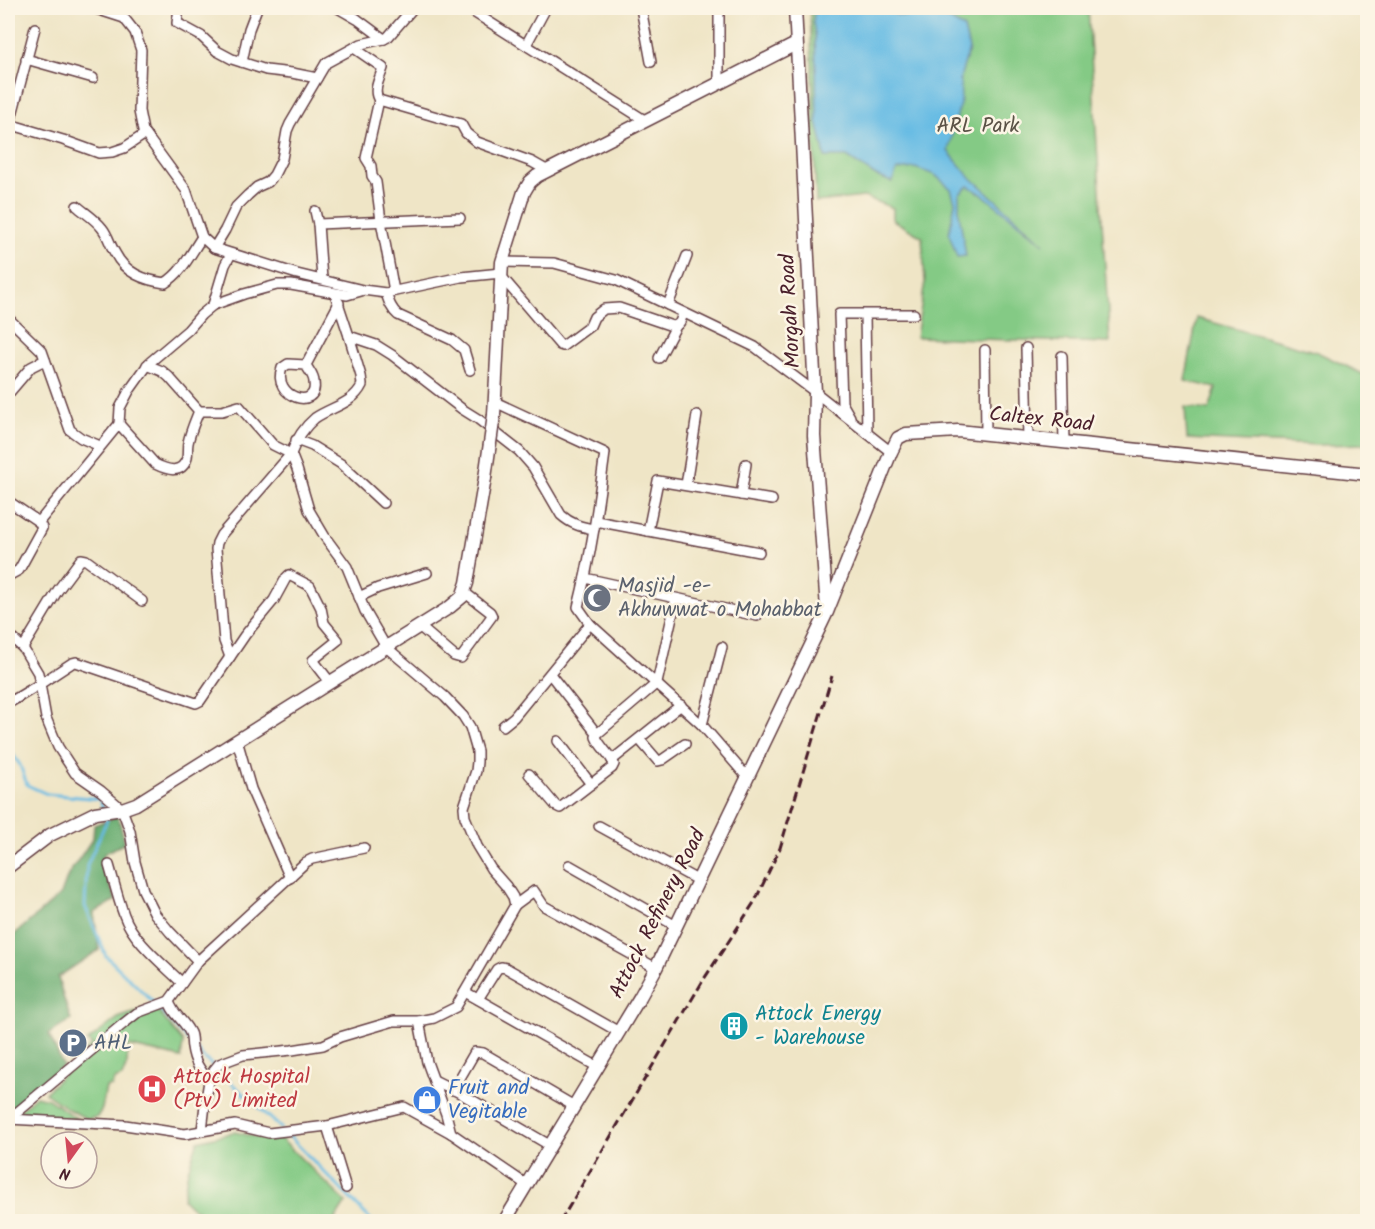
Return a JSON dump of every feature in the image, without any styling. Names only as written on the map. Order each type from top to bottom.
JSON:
[{"type":"street","points":[[93,8],[124,18],[135,32],[141,50],[140,111],[143,131],[186,190],[202,237],[214,248],[297,274],[363,290],[390,292],[461,277],[554,263],[616,280],[755,347],[891,452]]},
{"type":"street","points":[[179,8],[177,23],[201,36],[217,51],[266,70],[292,72],[317,78]]},
{"type":"street","points":[[242,62],[249,29],[257,8]]},
{"type":"street","points":[[338,8],[384,39]]},
{"type":"street","points":[[214,248],[236,207],[257,187],[268,182],[274,174],[282,159],[287,131],[326,63],[361,44],[388,37],[413,8]]},
{"type":"street","points":[[467,8],[646,121]]},
{"type":"street","points":[[526,45],[546,8]]},
{"type":"street","points":[[641,8],[651,62]]},
{"type":"street","points":[[718,84],[719,8]]},
{"type":"street","name":"Morgah Road","points":[[795,8],[815,392],[814,436],[827,612]]},
{"type":"street","points":[[35,28],[8,127],[63,140],[99,153],[124,148],[145,134]]},
{"type":"street","points":[[8,867],[50,835],[95,813],[136,804],[450,607],[462,597],[467,583],[494,416],[502,270],[524,192],[530,182],[537,176],[796,44]]},
{"type":"street","points":[[354,48],[383,68],[375,92],[380,100],[461,124],[466,133],[477,142],[532,162],[548,171]]},
{"type":"street","points":[[26,59],[93,78]]},
{"type":"street","points":[[380,100],[366,158],[376,182],[390,305],[398,315],[452,340],[464,350],[470,370]]},
{"type":"street","points":[[77,206],[103,229],[122,265],[145,279],[165,283],[170,280],[179,273],[202,237]]},
{"type":"street","points":[[315,211],[321,279]]},
{"type":"street","points":[[318,225],[460,218]]},
{"type":"street","points":[[213,305],[225,265],[231,254]]},
{"type":"street","points":[[668,305],[687,256]]},
{"type":"street","points":[[502,270],[563,346],[590,326],[594,317],[604,309],[619,308],[676,326]]},
{"type":"street","points":[[39,522],[119,424],[120,408],[147,365],[213,305],[277,285],[291,285],[337,298],[363,290]]},
{"type":"street","points":[[230,657],[224,641],[217,543],[221,535],[291,454],[302,431],[315,419],[354,396],[362,385],[337,298]]},
{"type":"street","points":[[306,365],[337,298]]},
{"type":"street","points":[[659,358],[676,326],[680,323],[683,313]]},
{"type":"street","points":[[854,423],[842,403],[839,314],[914,314]]},
{"type":"street","points":[[865,315],[867,433]]},
{"type":"street","points":[[8,318],[42,351],[70,430],[81,438],[100,446]]},
{"type":"street","points":[[349,336],[376,345],[392,355],[507,441],[533,467],[561,515],[580,527],[595,525],[648,531],[759,552]]},
{"type":"street","points":[[1026,348],[1028,438]]},
{"type":"street","points":[[985,350],[986,434]]},
{"type":"street","points":[[1062,356],[1064,442]]},
{"type":"street","points":[[8,394],[31,367],[45,360]]},
{"type":"street","points":[[147,365],[162,371],[169,377],[199,411],[222,411],[239,406],[273,445],[291,454],[309,510],[347,567],[365,611],[386,647],[453,704],[470,727],[477,751],[477,762],[464,807],[465,817],[477,846],[491,869],[506,886],[515,905]]},
{"type":"street","points":[[495,402],[605,453],[595,525],[578,607],[590,624],[702,725],[747,777]]},
{"type":"street","points":[[119,424],[155,464],[163,468],[178,470],[186,460],[187,445],[199,411]]},
{"type":"street","points":[[686,485],[697,416]]},
{"type":"street","name":"Caltex Road","points":[[827,612],[891,452],[898,438],[906,434],[958,431],[1368,474]]},
{"type":"street","points":[[296,440],[312,446],[341,464],[383,503]]},
{"type":"street","points":[[741,495],[746,464]]},
{"type":"street","points":[[648,531],[658,481],[772,500]]},
{"type":"street","points":[[8,501],[39,522],[42,528],[24,563],[19,570],[8,576]]},
{"type":"street","points":[[22,648],[58,590],[81,559],[86,560],[142,601]]},
{"type":"street","points":[[359,597],[386,585],[427,573]]},
{"type":"street","points":[[8,697],[12,700],[76,662],[196,703],[289,575],[310,586],[321,608],[326,626],[338,640],[313,660],[330,682]]},
{"type":"street","points":[[585,578],[757,616]]},
{"type":"street","points":[[419,626],[454,656],[461,658],[492,616],[464,592]]},
{"type":"street","points":[[597,734],[657,683],[676,599]]},
{"type":"street","name":"Attock Refinery Road","points":[[504,1221],[656,968],[827,612]]},
{"type":"street","points":[[503,726],[514,717],[590,624]]},
{"type":"street","points":[[8,634],[22,648],[39,673],[46,718],[58,747],[75,773],[116,810],[130,831],[143,890],[155,914],[198,961]]},
{"type":"street","points":[[702,725],[722,647]]},
{"type":"street","points":[[528,774],[560,808],[612,768],[614,764],[598,741],[597,734],[550,674]]},
{"type":"street","points":[[612,760],[681,705]]},
{"type":"street","points":[[639,739],[658,761],[685,744]]},
{"type":"street","points":[[237,740],[251,789],[290,878]]},
{"type":"street","points":[[558,741],[591,784]]},
{"type":"street","points":[[599,826],[699,881]]},
{"type":"street","points":[[8,1120],[137,1013],[169,1001],[198,961],[306,862],[364,848]]},
{"type":"street","points":[[109,865],[124,916],[129,925],[147,948],[182,983]]},
{"type":"street","points":[[569,865],[676,926]]},
{"type":"street","points":[[202,1131],[209,1081],[216,1067],[243,1055],[323,1045],[340,1037],[394,1021],[419,1021],[434,1018],[456,1007],[515,905],[534,891],[544,906],[656,968]]},
{"type":"street","points":[[478,999],[497,969],[506,968],[619,1032]]},
{"type":"street","points":[[465,992],[598,1067]]},
{"type":"street","points":[[169,1001],[191,1034],[196,1064],[209,1081]]},
{"type":"street","points":[[419,1021],[427,1062],[451,1133]]},
{"type":"street","points":[[453,1090],[472,1055],[475,1052],[483,1053],[574,1106]]},
{"type":"street","points":[[434,1080],[551,1146]]},
{"type":"street","points":[[8,1120],[125,1125],[186,1134],[235,1125],[274,1133],[327,1126],[404,1107],[451,1133],[527,1185]]},
{"type":"street","points":[[327,1126],[346,1188]]},
{"type":"green space","name":"ARL Park","points":[[810,8],[1088,8],[1110,343],[916,337],[925,282],[922,237],[893,220],[893,208],[864,197],[816,202]]},
{"type":"green space","points":[[1197,318],[1317,352],[1367,376],[1367,444],[1318,445],[1187,439],[1185,407],[1209,410],[1216,388],[1185,381]]},
{"type":"green space","points":[[118,816],[125,843],[105,853],[100,862],[116,900],[94,913],[99,950],[58,977],[71,1020],[49,1034],[63,1066],[8,1112],[8,940],[61,894],[68,875],[93,838],[94,825]]},
{"type":"green space","points":[[154,1006],[183,1042],[181,1058],[128,1046],[127,1064],[122,1077],[114,1080],[112,1086],[106,1087],[102,1109],[97,1117],[87,1119],[45,1093],[92,1045],[88,1041],[118,1018]]},
{"type":"green space","points":[[36,1096],[48,1099],[77,1119],[12,1117]]},
{"type":"green space","points":[[235,1132],[265,1139],[281,1139],[346,1202],[334,1221],[230,1221],[213,1213],[201,1213],[191,1207],[183,1199],[188,1170],[198,1141]]},
{"type":"water","points":[[815,8],[881,8],[905,16],[928,8],[964,28],[969,49],[960,78],[961,100],[948,151],[967,174],[1044,244],[982,194],[968,186],[959,194],[959,213],[966,256],[957,257],[949,234],[955,202],[951,189],[935,175],[915,168],[897,170],[892,182],[876,176],[847,157],[825,157],[817,121],[813,22]]},
{"type":"waterway","points":[[8,747],[20,765],[27,785],[47,794],[100,799],[103,809]]},
{"type":"waterway","points":[[105,815],[107,820],[87,865],[85,906],[106,956],[188,1040]]},
{"type":"waterway","points":[[196,1049],[281,1128]]},
{"type":"waterway","points":[[286,1133],[373,1222]]},
{"type":"railway","points":[[560,1222],[704,979],[755,901],[780,848],[832,676]]},
{"type":"place","name":"Masjid -e- Akhuwwat o Mohabbat","points":[[597,598]]},
{"type":"place","name":"Attock Energy - Warehouse","points":[[734,1026]]},
{"type":"place","name":"AHL","points":[[73,1043]]},
{"type":"place","name":"Attock Hospital (Ptv) Limited","points":[[152,1089]]},
{"type":"place","name":"Fruit and Vegitable","points":[[427,1100]]}]
